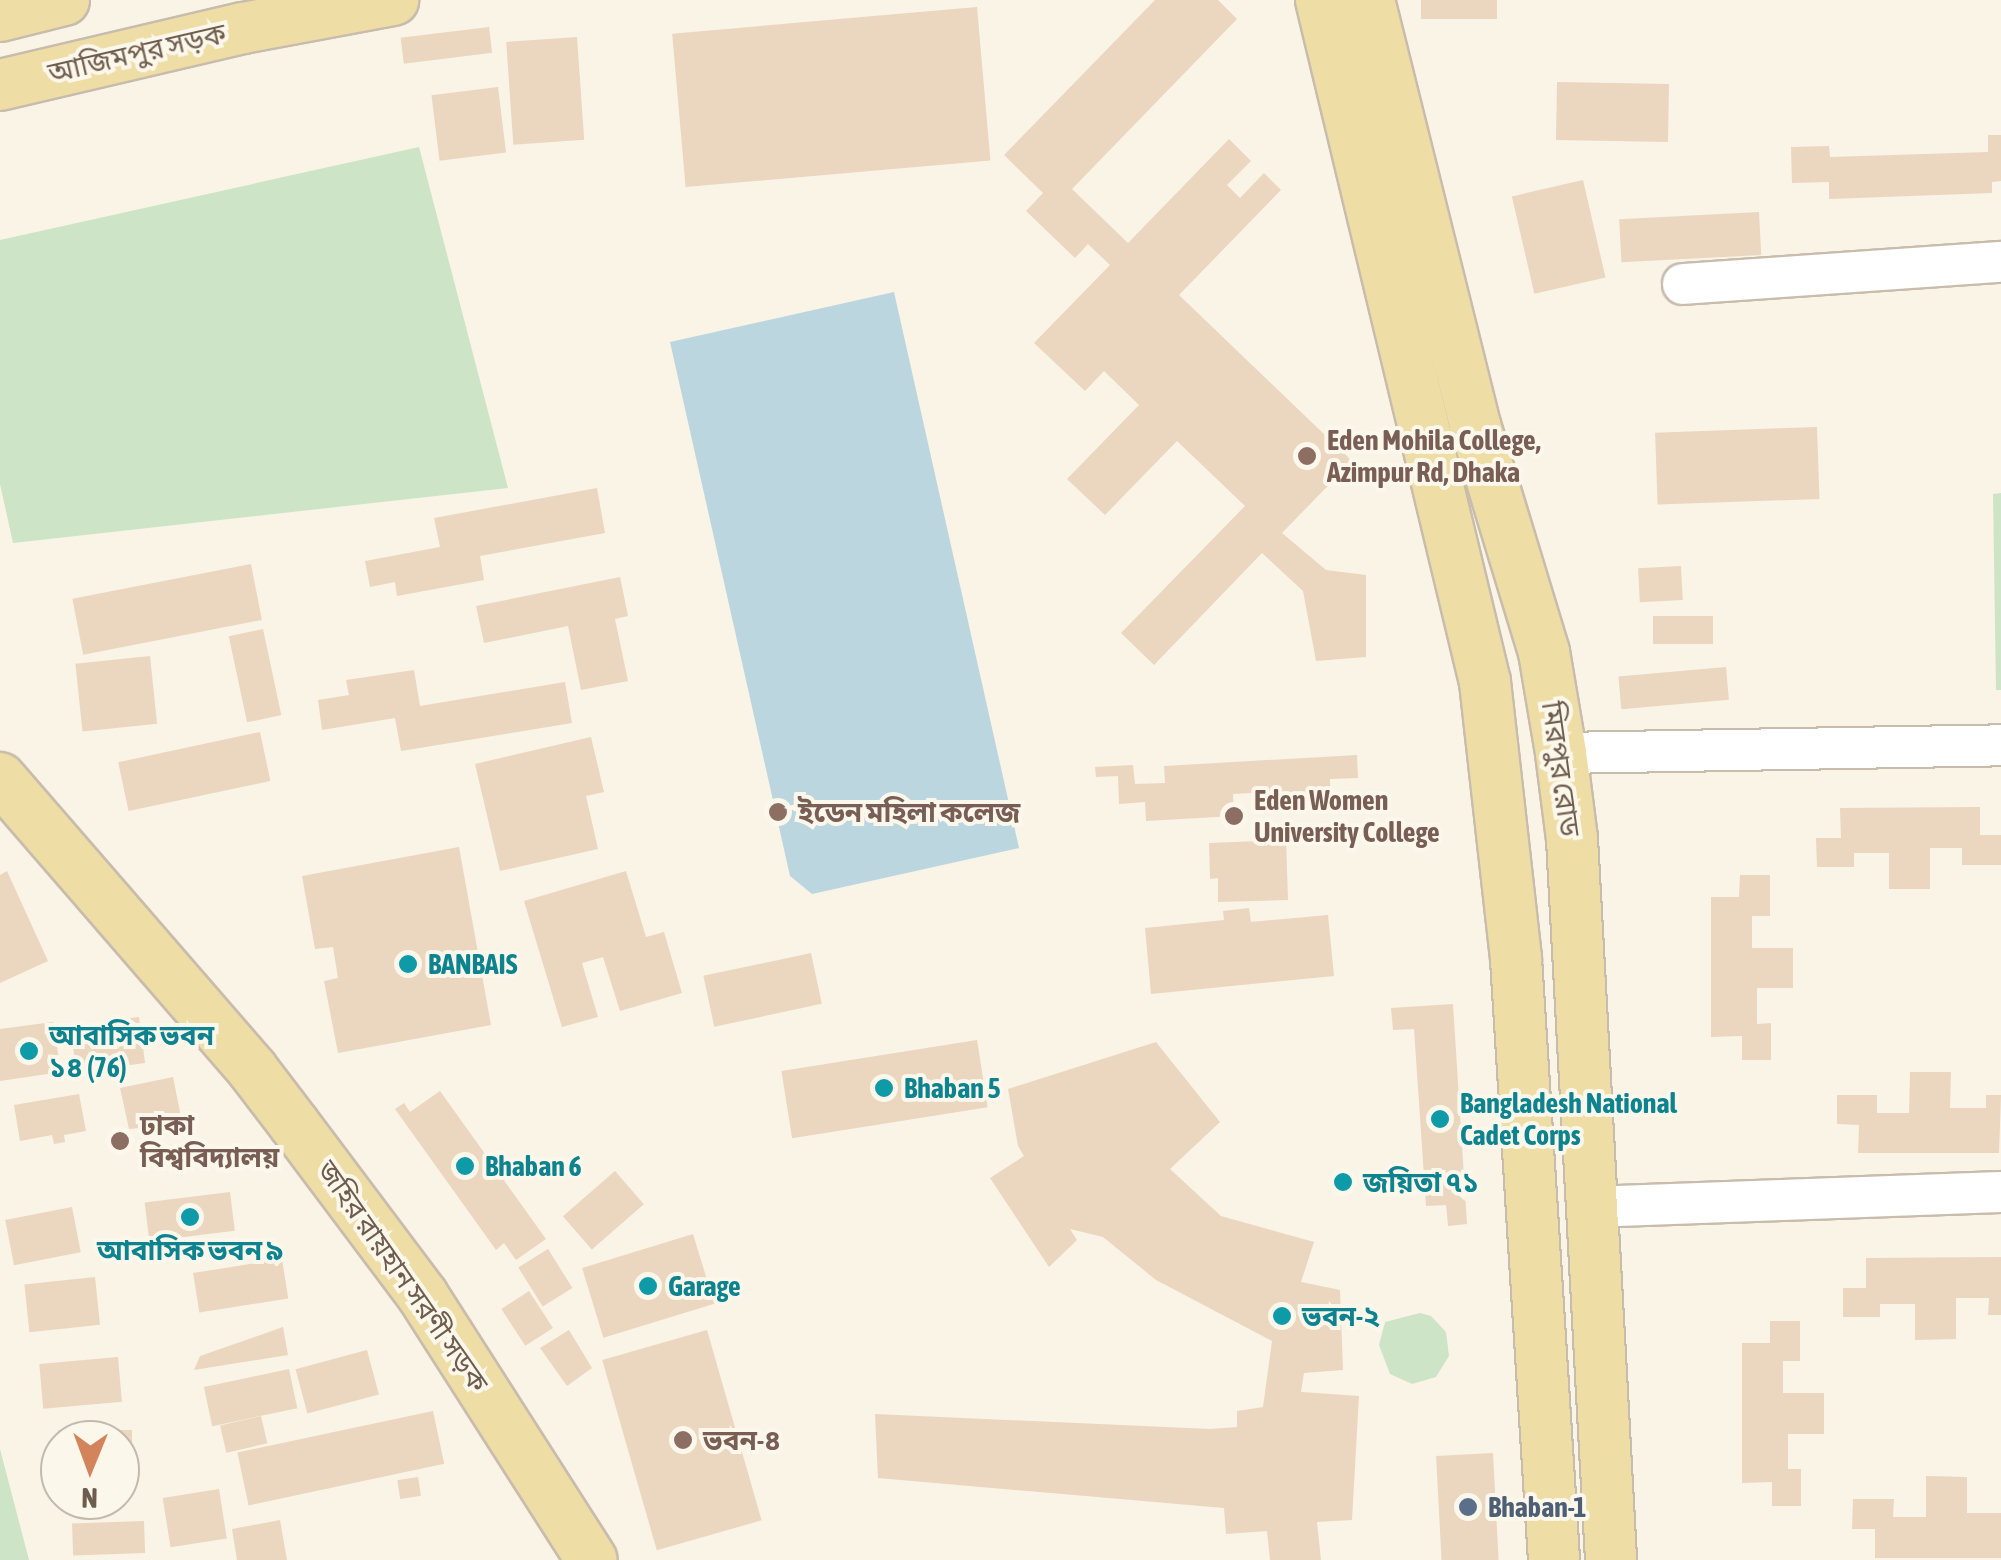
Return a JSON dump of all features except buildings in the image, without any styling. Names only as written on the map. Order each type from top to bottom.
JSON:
[{"type":"main road","points":[[0,16],[64,0]]},
{"type":"main road","name":"আজিমপুর সড়ক","points":[[0,85],[243,28],[393,0]]},
{"type":"main road","points":[[1321,0],[1485,682],[1516,958],[1554,1560]]},
{"type":"main road","name":"মিরপুর রোড","points":[[1369,0],[1475,426],[1544,652],[1560,752],[1572,839],[1611,1560]]},
{"type":"main road","name":"জহির রায়হান সরণী সড়ক","points":[[0,778],[283,1110],[423,1296],[592,1560]]},
{"type":"main road","points":[[0,824],[231,1086],[404,1317],[553,1560]]},
{"type":"street","points":[[1683,284],[2001,262]]},
{"type":"street","points":[[1560,752],[2001,745]]},
{"type":"street","points":[[1590,1207],[2001,1192]]},
{"type":"green space","points":[[419,147],[508,488],[13,543],[0,484],[0,240]]},
{"type":"green space","points":[[2001,493],[2001,690],[1996,690],[1993,494]]},
{"type":"green space","points":[[1420,1313],[1431,1316],[1446,1332],[1449,1356],[1436,1377],[1412,1384],[1390,1374],[1379,1345],[1385,1322]]},
{"type":"green space","points":[[0,1449],[29,1560],[0,1560]]},
{"type":"water","points":[[894,292],[1019,848],[812,894],[790,876],[670,342]]},
{"type":"place","name":"Eden Mohila College, Azimpur Rd, Dhaka","points":[[1307,456]]},
{"type":"place","name":"ইডেন মহিলা কলেজ","points":[[778,812]]},
{"type":"place","name":"Eden Women University College","points":[[1234,816]]},
{"type":"place","name":"BANBAIS","points":[[408,964]]},
{"type":"place","name":"আবাসিক ভবন ১৪ (76)","points":[[29,1051]]},
{"type":"place","name":"Bhaban 5","points":[[884,1088]]},
{"type":"place","name":"Bangladesh National Cadet Corps","points":[[1440,1119]]},
{"type":"place","name":"ঢাকা বিশ্ববিদ্যালয়","points":[[120,1141]]},
{"type":"place","name":"Bhaban 6","points":[[465,1166]]},
{"type":"place","name":"জয়িতা ৭১","points":[[1343,1182]]},
{"type":"place","name":"আবাসিক ভবন ৯","points":[[190,1217]]},
{"type":"place","name":"Garage","points":[[648,1286]]},
{"type":"place","name":"ভবন-২","points":[[1282,1316]]},
{"type":"place","name":"ভবন-৪","points":[[683,1440]]},
{"type":"place","name":"Bhaban-1","points":[[1468,1507]]}]
